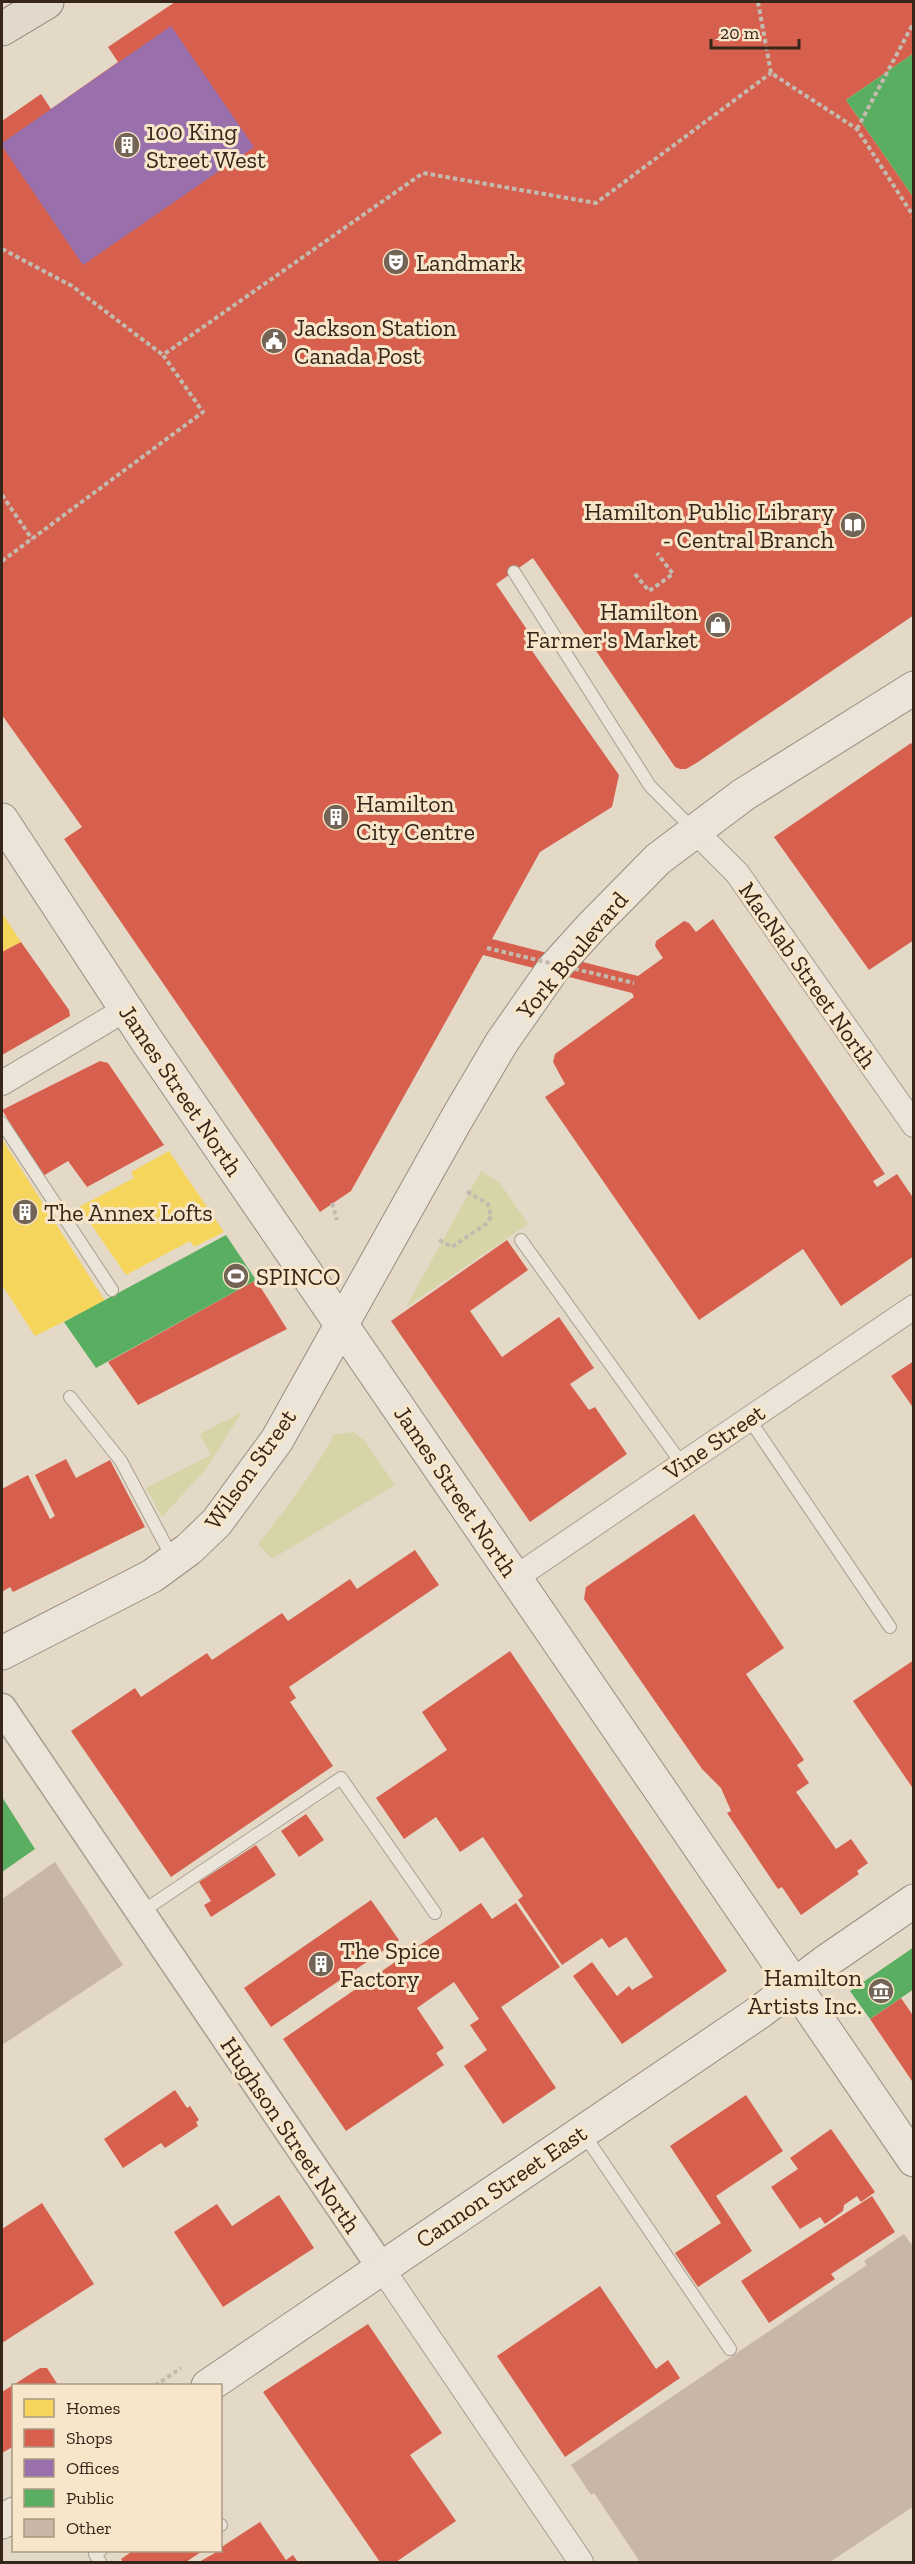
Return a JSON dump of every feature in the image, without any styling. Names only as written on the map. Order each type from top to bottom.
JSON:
[{"type":"main road","points":[[2,28],[47,2]]},
{"type":"main road","name":"York Boulevard","points":[[341,1324],[461,1110],[527,1003],[592,926],[658,859],[694,831],[743,795],[914,688]]},
{"type":"main road","name":"James Street North","points":[[2,820],[126,1009],[914,2160]]},
{"type":"main road","name":"Wilson Street","points":[[2,1653],[152,1576],[189,1549],[217,1522],[271,1449],[341,1324]]},
{"type":"main road","name":"Cannon Street East","points":[[208,2384],[761,2011],[914,1901]]},
{"type":"street","name":"MacNab Street North","points":[[694,831],[737,873],[914,1125]]},
{"type":"street","points":[[2,1083],[126,1009]]},
{"type":"street","name":"Vine Street","points":[[515,1578],[914,1307]]},
{"type":"street","name":"Hughson Street North","points":[[2,1708],[581,2562]]},
{"type":"lane","points":[[514,572],[650,786],[694,831]]},
{"type":"lane","points":[[2,1123],[112,1290]]},
{"type":"lane","points":[[522,1240],[682,1464]]},
{"type":"lane","points":[[70,1397],[121,1461],[174,1560]]},
{"type":"lane","points":[[749,1419],[890,1627]]},
{"type":"lane","points":[[140,1913],[341,1778],[435,1913]]},
{"type":"lane","points":[[583,2132],[730,2349]]},
{"type":"path","points":[[758,2],[771,73],[857,129],[914,217]]},
{"type":"path","points":[[857,129],[914,21]]},
{"type":"path","points":[[163,355],[423,173],[596,203],[771,73]]},
{"type":"path","points":[[2,249],[72,286],[163,355],[202,412],[2,561]]},
{"type":"path","points":[[2,495],[32,539]]},
{"type":"path","points":[[635,574],[649,591],[673,574],[657,553]]},
{"type":"path","points":[[487,948],[634,983]]},
{"type":"path","points":[[439,1240],[452,1247],[459,1244],[486,1224],[491,1217],[488,1204],[466,1191]]},
{"type":"path","points":[[332,1203],[338,1220]]},
{"type":"shaded area","points":[[481,1171],[500,1183],[528,1224],[406,1307]]},
{"type":"shaded area","points":[[242,1412],[206,1469],[162,1517],[146,1488],[211,1455],[200,1434]]},
{"type":"shaded area","points":[[353,1432],[365,1441],[395,1485],[272,1559],[258,1544],[307,1479],[333,1437],[332,1435]]},
{"type":"building: Homes","points":[[2,913],[21,942],[2,952]]},
{"type":"building: Homes","name":"The Annex Lofts","points":[[2,1139],[105,1301],[35,1336],[2,1285]]},
{"type":"building: Homes","points":[[169,1151],[224,1232],[194,1247],[190,1241],[126,1275],[79,1207],[134,1178],[131,1172]]},
{"type":"building: Shops","points":[[175,2],[914,2],[914,53],[846,100],[914,198],[914,615],[698,762],[686,769],[680,769],[675,767],[533,558],[496,584],[530,634],[523,638],[619,775],[612,807],[540,852],[492,939],[638,976],[663,958],[655,946],[656,941],[684,921],[689,923],[696,932],[713,919],[885,1174],[873,1181],[877,1187],[897,1174],[914,1199],[914,1256],[841,1306],[803,1249],[699,1320],[545,1097],[565,1084],[553,1062],[555,1054],[634,997],[632,993],[483,955],[351,1191],[320,1212],[64,839],[82,827],[2,715],[2,121],[41,94],[51,109],[118,62],[108,47]]},
{"type":"building: Shops","points":[[911,743],[914,747],[914,940],[869,970],[774,837]]},
{"type":"building: Shops","points":[[21,942],[69,1010],[70,1016],[2,1055],[2,952]]},
{"type":"building: Shops","points":[[100,1061],[108,1063],[164,1145],[87,1187],[68,1161],[43,1176],[2,1110]]},
{"type":"building: Shops","points":[[507,1240],[528,1270],[470,1311],[502,1357],[559,1317],[594,1368],[570,1384],[589,1410],[595,1407],[627,1454],[530,1522],[391,1321]]},
{"type":"building: Shops","points":[[256,1280],[287,1329],[138,1405],[108,1362]]},
{"type":"building: Shops","points":[[914,1361],[914,1409],[891,1376]]},
{"type":"building: Shops","points":[[66,1459],[76,1478],[110,1460],[145,1527],[13,1592],[10,1587],[2,1592],[2,1489],[28,1475],[50,1519],[55,1516],[35,1475]]},
{"type":"building: Shops","points":[[694,1514],[784,1648],[746,1674],[804,1760],[797,1765],[809,1783],[796,1792],[836,1849],[851,1839],[868,1863],[857,1871],[859,1874],[801,1915],[782,1887],[778,1889],[727,1813],[731,1811],[721,1788],[702,1769],[584,1599],[586,1587]]},
{"type":"building: Shops","points":[[415,1550],[439,1585],[289,1687],[296,1698],[290,1702],[333,1766],[171,1877],[71,1731],[135,1688],[141,1697],[207,1653],[212,1660],[282,1613],[288,1621],[350,1579],[357,1589]]},
{"type":"building: Shops","points":[[510,1651],[727,1971],[622,2044],[573,1976],[592,1962],[617,1996],[629,1986],[632,1990],[653,1977],[626,1937],[609,1948],[602,1938],[562,1965],[518,1900],[523,1896],[483,1837],[460,1852],[436,1817],[404,1839],[376,1798],[447,1750],[422,1712]]},
{"type":"building: Shops","points":[[914,1660],[914,1790],[853,1701]]},
{"type":"building: Shops","points":[[306,1814],[324,1840],[299,1857],[281,1831]]},
{"type":"building: Shops","points":[[256,1845],[276,1875],[211,1917],[204,1905],[211,1901],[199,1882]]},
{"type":"building: Shops","name":"The Spice Factory","points":[[371,1900],[399,1940],[271,2027],[244,1988]]},
{"type":"building: Shops","points":[[481,1903],[492,1919],[516,1903],[560,1967],[501,2007],[556,2088],[503,2124],[464,2066],[487,2050],[470,2025],[479,2019],[454,1982],[417,2008],[444,2048],[436,2053],[444,2065],[346,2131],[283,2039]]},
{"type":"building: Shops","points":[[901,1998],[914,2017],[914,2084],[870,2019]]},
{"type":"building: Shops","points":[[175,2090],[187,2108],[190,2106],[199,2120],[196,2122],[198,2126],[165,2148],[161,2143],[123,2168],[104,2139]]},
{"type":"building: Shops","points":[[746,2095],[783,2151],[716,2196],[752,2251],[698,2287],[675,2253],[721,2223],[670,2146]]},
{"type":"building: Shops","points":[[831,2129],[875,2192],[861,2202],[857,2196],[844,2205],[843,2211],[825,2224],[820,2217],[800,2229],[771,2187],[798,2169],[790,2158]]},
{"type":"building: Shops","points":[[279,2195],[314,2248],[223,2307],[174,2232],[217,2204],[232,2226]]},
{"type":"building: Shops","points":[[872,2196],[895,2232],[831,2274],[835,2279],[769,2323],[741,2281]]},
{"type":"building: Shops","points":[[42,2203],[94,2284],[2,2343],[2,2229]]},
{"type":"building: Shops","points":[[600,2286],[656,2369],[668,2360],[680,2378],[565,2457],[497,2356]]},
{"type":"building: Shops","points":[[368,2324],[442,2433],[410,2455],[456,2521],[396,2562],[380,2562],[263,2392]]},
{"type":"building: Shops","points":[[40,2368],[47,2368],[57,2384],[15,2384]]},
{"type":"building: Shops","points":[[12,2386],[12,2447],[2,2453],[2,2392]]},
{"type":"building: Shops","points":[[260,2522],[286,2560],[293,2555],[298,2562],[199,2562],[216,2552],[222,2552],[222,2547]]},
{"type":"building: Shops","points":[[131,2552],[201,2552],[186,2562],[123,2562],[121,2559]]},
{"type":"building: Offices","name":"100 King Street West","points":[[171,26],[254,147],[83,265],[2,143]]},
{"type":"building: Public","points":[[914,53],[914,198],[846,100]]},
{"type":"building: Public","points":[[226,1235],[256,1280],[96,1368],[64,1322]]},
{"type":"building: Public","points":[[2,1797],[35,1849],[2,1872]]},
{"type":"building: Public","name":"Hamilton Artists Inc.","points":[[914,1947],[914,1989],[870,2019],[850,1991]]},
{"type":"building: Other","points":[[55,1862],[123,1965],[2,2045],[2,1899]]},
{"type":"building: Other","points":[[904,2234],[914,2248],[914,2506],[830,2562],[640,2562],[594,2493],[591,2495],[571,2465],[867,2265],[864,2261]]},
{"type":"place","name":"100 King Street West","points":[[127,145]]},
{"type":"place","name":"Landmark","points":[[396,262]]},
{"type":"place","name":"Jackson Station Canada Post","points":[[274,341]]},
{"type":"place","name":"Hamilton Public Library - Central Branch","points":[[853,525]]},
{"type":"place","name":"Hamilton Farmer's Market","points":[[718,625]]},
{"type":"place","name":"Hamilton City Centre","points":[[336,817]]},
{"type":"place","name":"The Annex Lofts","points":[[25,1212]]},
{"type":"place","name":"SPINCO","points":[[236,1276]]},
{"type":"place","name":"The Spice Factory","points":[[321,1964]]},
{"type":"place","name":"Hamilton Artists Inc.","points":[[881,1991]]}]
